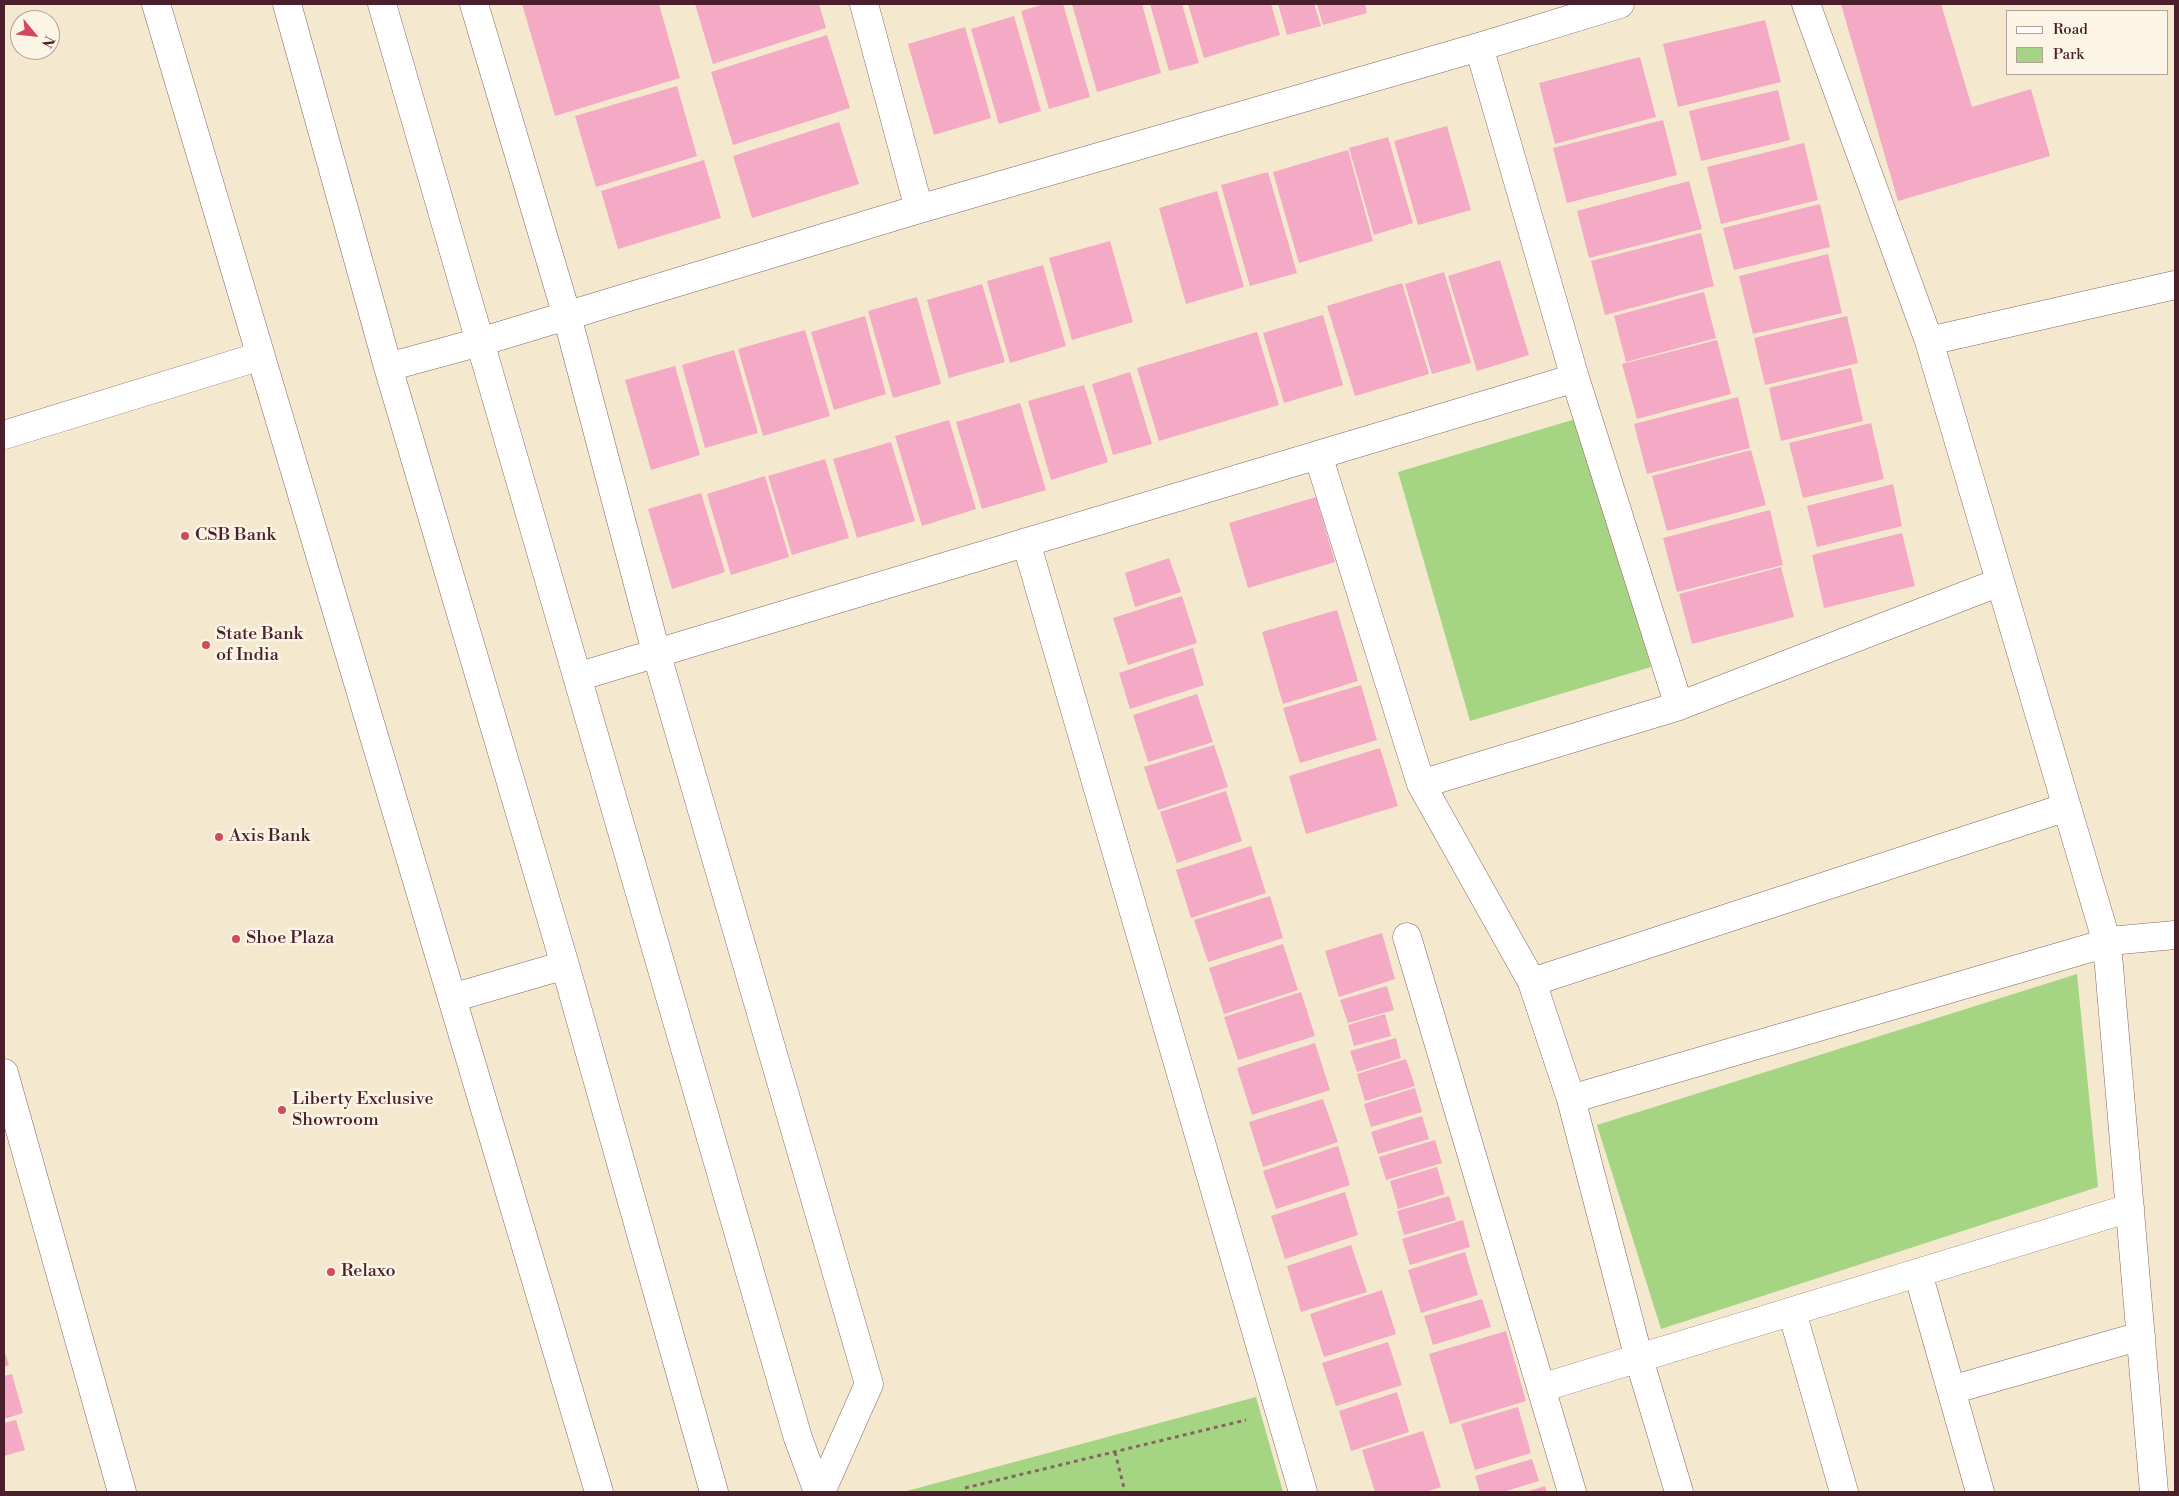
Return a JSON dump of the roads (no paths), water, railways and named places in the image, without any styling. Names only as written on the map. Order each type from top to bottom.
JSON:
[{"type":"street","points":[[156,4],[599,1492]]},
{"type":"street","points":[[288,4],[388,367],[565,966],[713,1492]]},
{"type":"street","points":[[382,4],[798,1438],[820,1492]]},
{"type":"street","points":[[474,4],[567,316],[656,652],[868,1384],[820,1492]]},
{"type":"street","points":[[864,4],[919,209]]},
{"type":"street","points":[[388,367],[480,342],[919,209],[1479,47],[1620,4]]},
{"type":"street","points":[[1806,4],[1929,340],[2106,943],[2154,1492]]},
{"type":"street","points":[[1479,47],[1575,378],[1679,706]]},
{"type":"street","points":[[1929,340],[2175,285]]},
{"type":"street","points":[[4,435],[261,356]]},
{"type":"street","points":[[578,677],[656,652],[1575,378]]},
{"type":"street","points":[[1318,455],[1421,784],[1532,982],[1571,1099],[1638,1359],[1679,1492]]},
{"type":"street","points":[[1026,542],[1303,1492]]},
{"type":"street","points":[[1421,784],[1679,706],[2000,582]]},
{"type":"street","points":[[1532,982],[2067,808]]},
{"type":"street","points":[[1571,1099],[2106,943],[2175,935]]},
{"type":"street","points":[[1407,937],[1572,1492]]},
{"type":"street","points":[[452,998],[565,966]]},
{"type":"street","points":[[4,1073],[120,1492]]},
{"type":"street","points":[[1541,1388],[2130,1208]]},
{"type":"street","points":[[1918,1273],[1980,1492]]},
{"type":"street","points":[[1792,1312],[1844,1492]]},
{"type":"street","points":[[1952,1390],[2141,1336]]},
{"type":"place","name":"CSB Bank","points":[[185,536]]},
{"type":"place","name":"State Bank of India","points":[[206,645]]},
{"type":"place","name":"Axis Bank","points":[[219,837]]},
{"type":"place","name":"Shoe Plaza","points":[[236,939]]},
{"type":"place","name":"Liberty Exclusive Showroom","points":[[282,1110]]},
{"type":"place","name":"Relaxo","points":[[331,1272]]}]
